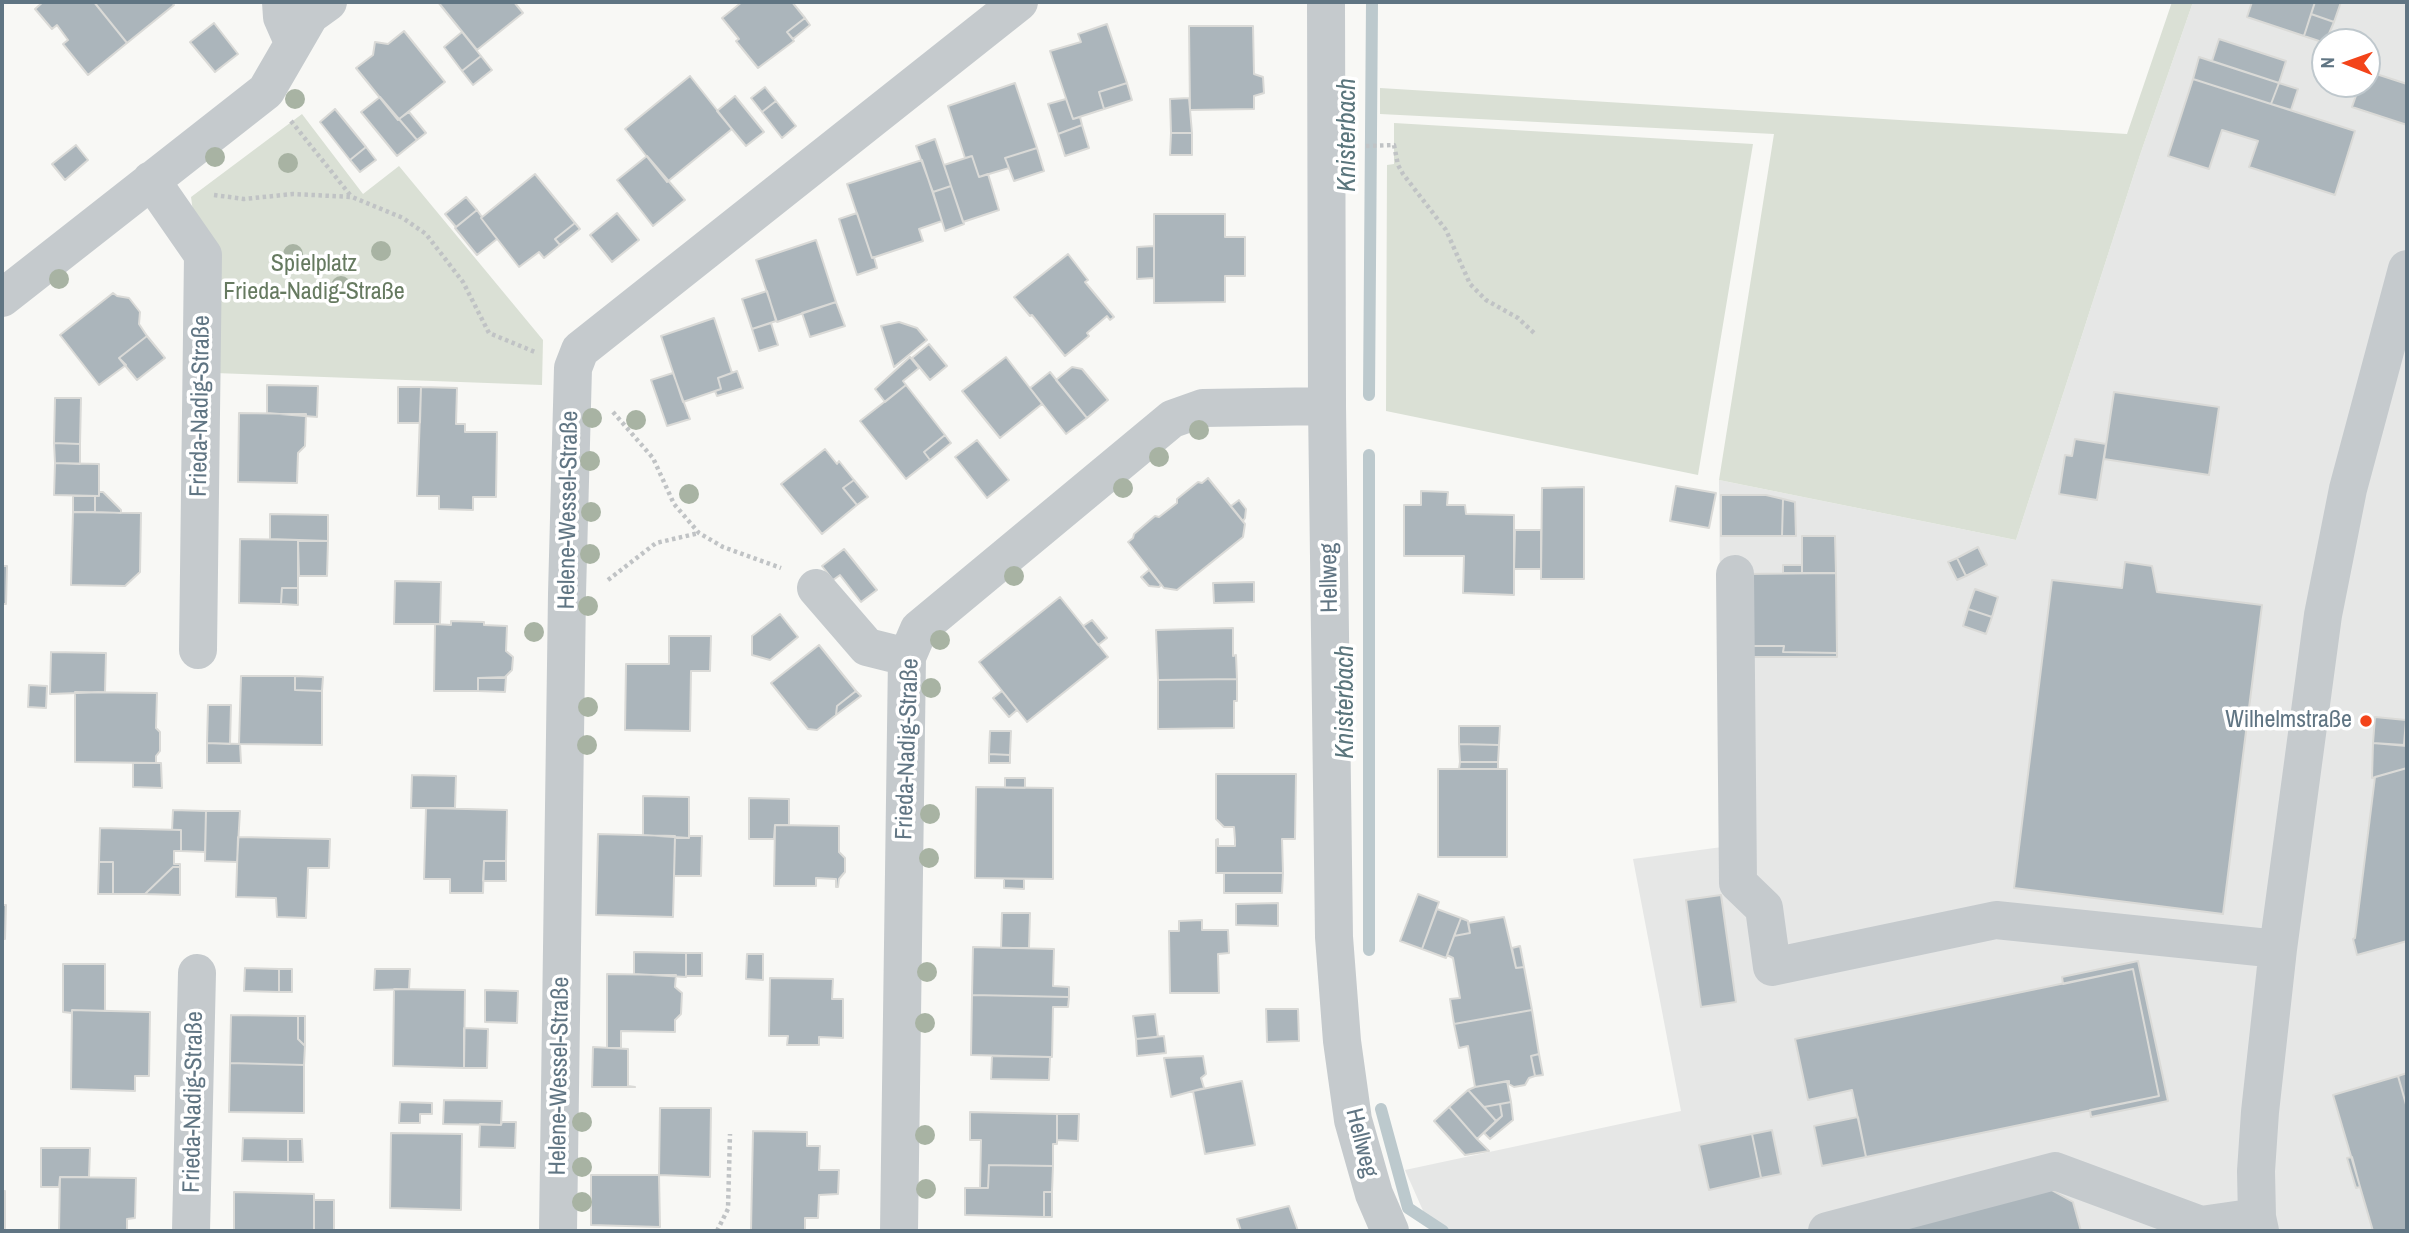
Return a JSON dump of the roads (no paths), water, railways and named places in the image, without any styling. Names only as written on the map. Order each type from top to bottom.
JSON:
[{"type":"street","points":[[281,2],[282,17],[293,42]]},
{"type":"street","points":[[2,298],[266,91],[310,15],[328,2]]},
{"type":"street","name":"Helene-Wessel-Straße","points":[[558,1231],[567,594],[573,368],[580,349],[1019,2]]},
{"type":"street","name":"Hellweg","points":[[1326,2],[1327,406],[1334,937],[1342,1041],[1353,1120],[1374,1194],[1390,1231]]},
{"type":"street","name":"Frieda-Nadig-Straße","points":[[157,175],[203,255],[198,650]]},
{"type":"street","points":[[1827,1231],[2055,1171],[2201,1225],[2259,1224],[2258,1147],[2278,949],[2323,615],[2348,489],[2407,269]]},
{"type":"street","name":"Frieda-Nadig-Straße","points":[[899,1231],[907,657],[919,629],[1172,419],[1203,408],[1327,406]]},
{"type":"street","points":[[1735,574],[1738,883],[1764,908],[1772,967],[1996,919],[2278,949]]},
{"type":"street","points":[[816,588],[867,647],[907,657]]},
{"type":"street","name":"Frieda-Nadig-Straße","points":[[191,1231],[197,973]]},
{"type":"waterway","name":"Knisterbach","points":[[1369,395],[1372,2]]},
{"type":"waterway","name":"Knisterbach","points":[[1369,455],[1369,950]]},
{"type":"waterway","name":"Knisterbach","points":[[1381,1109],[1408,1208],[1443,1231]]},
{"type":"place","name":"Wilhelmstraße","points":[[2366,721]]},
{"type":"park label","name":"Spielplatz Frieda-Nadig-Straße","points":[[314,279]]}]
